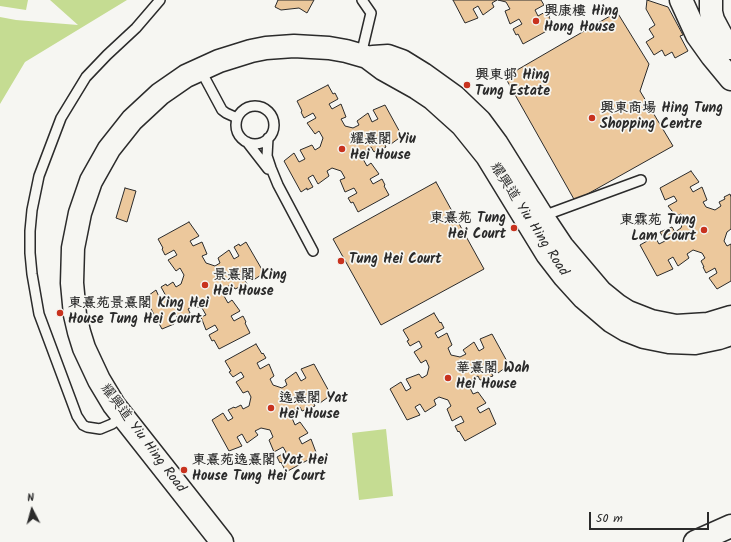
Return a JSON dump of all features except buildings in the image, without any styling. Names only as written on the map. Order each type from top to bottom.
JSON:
[{"type":"street","points":[[681,0],[697,34],[712,56],[731,79]]},
{"type":"street","points":[[711,0],[713,20],[721,35],[731,48]]},
{"type":"street","name":"耀興道 Yiu Hing Road","points":[[222,542],[106,394],[84,348],[74,310],[72,283],[73,248],[80,213],[91,181],[109,149],[140,111],[160,94],[186,76],[200,69],[235,55],[266,48],[294,46],[329,48],[364,56],[388,56],[402,61],[455,97],[480,122],[497,144],[535,220],[547,254],[564,276],[597,310],[626,330],[670,342],[682,344],[707,341],[731,334]]},
{"type":"street","name":"耀興道 Yiu Hing Road","points":[[535,220],[562,246],[596,287],[609,299],[628,312],[651,321],[676,326],[708,324],[731,317]]},
{"type":"street","points":[[695,542],[731,526]]},
{"type":"lane","points":[[123,416],[112,424],[100,429],[83,425],[77,416],[39,314],[32,274],[30,231],[32,210],[39,176],[61,118],[79,87],[91,72],[136,28],[160,0]]},
{"type":"lane","points":[[362,0],[371,13],[364,56]]},
{"type":"lane","points":[[200,69],[222,110],[226,114],[237,118]]},
{"type":"lane","points":[[278,185],[267,156],[268,138],[273,128],[273,121],[267,111],[256,106],[251,107],[240,112],[237,118],[236,129],[242,139],[247,142],[260,157],[278,185],[313,251]]},
{"type":"lane","points":[[247,142],[258,143],[268,138]]},
{"type":"lane","points":[[535,220],[641,180]]},
{"type":"green space","points":[[0,0],[28,0],[26,10],[0,6]]},
{"type":"green space","points":[[50,0],[127,0],[25,62],[0,104],[0,17],[16,20],[78,25]]},
{"type":"green space","points":[[386,429],[393,496],[359,500],[352,433]]},
{"type":"place","name":"興康樓 Hing Hong House","points":[[536,21]]},
{"type":"place","name":"興東邨 Hing Tung Estate","points":[[467,85]]},
{"type":"place","name":"興東商場 Hing Tung Shopping Centre","points":[[592,118]]},
{"type":"place","name":"耀熹閣 Yiu Hei House","points":[[342,149]]},
{"type":"place","name":"東熹苑 Tung Hei Court","points":[[514,228]]},
{"type":"place","name":"東霖苑 Tung Lam Court","points":[[704,230]]},
{"type":"place","name":"Tung Hei Court","points":[[341,261]]},
{"type":"place","name":"景熹閣 King Hei House","points":[[205,285]]},
{"type":"place","name":"東熹苑景熹閣 King Hei House Tung Hei Court","points":[[60,313]]},
{"type":"place","name":"華熹閣 Wah Hei House","points":[[448,378]]},
{"type":"place","name":"逸熹閣 Yat Hei House","points":[[271,408]]},
{"type":"place","name":"東熹苑逸熹閣 Yat Hei House Tung Hei Court","points":[[184,470]]}]
